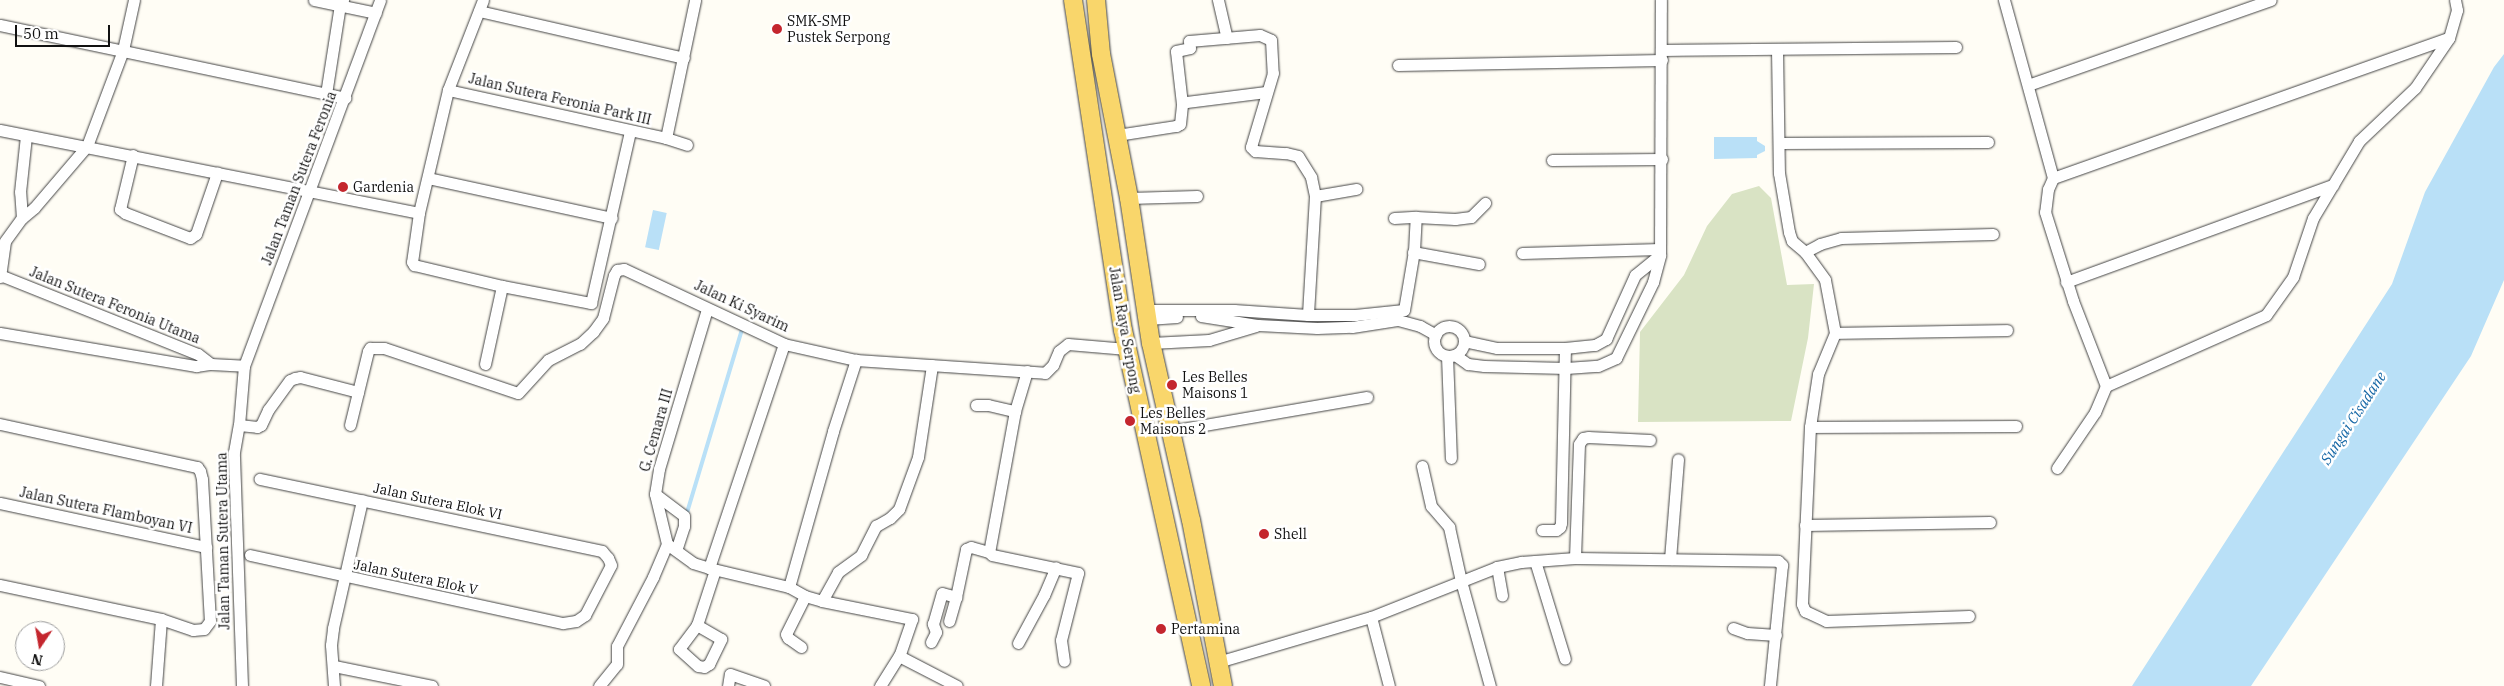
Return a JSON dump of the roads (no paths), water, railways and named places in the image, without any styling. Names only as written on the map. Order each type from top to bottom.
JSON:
[{"type":"main road","name":"Jalan Raya Serpong","points":[[1073,0],[1127,349],[1201,686]]},
{"type":"main road","name":"Jalan Raya Serpong","points":[[1096,0],[1101,54],[1129,198],[1151,343],[1192,520],[1223,686]]},
{"type":"main road","points":[[1114,266],[1138,264]]},
{"type":"street","points":[[0,276],[3,240],[22,218],[34,208],[87,146],[123,50],[134,0]]},
{"type":"street","points":[[314,0],[341,3],[376,13]]},
{"type":"street","name":"Jalan Taman Sutera Feronia","points":[[244,366],[380,0]]},
{"type":"street","name":"Jalan Sutera Feronia Park III","points":[[666,138],[695,0]]},
{"type":"street","points":[[1218,0],[1227,38]]},
{"type":"street","points":[[1451,356],[1462,350],[1464,341],[1463,335],[1453,327],[1440,330],[1436,334],[1434,341],[1440,353],[1468,364],[1566,368],[1598,366],[1616,358],[1653,282],[1660,252],[1662,159],[1661,0]]},
{"type":"street","points":[[2004,0],[2054,178]]},
{"type":"street","points":[[2028,85],[2271,0]]},
{"type":"street","points":[[2057,468],[2095,412],[2106,386],[2266,315],[2293,277],[2312,218],[2359,141],[2415,88],[2449,38],[2456,10],[2455,0]]},
{"type":"street","points":[[326,94],[341,3]]},
{"type":"street","points":[[630,130],[612,218],[591,304],[502,286],[414,265],[412,262],[419,213],[448,90],[481,6],[684,58]]},
{"type":"street","points":[[0,25],[345,98]]},
{"type":"street","points":[[1117,135],[1180,124],[1182,104],[1176,51],[1190,48],[1189,42],[1260,35],[1271,40],[1273,73],[1251,146],[1255,151],[1286,153],[1298,156],[1312,177],[1315,196],[1308,315]]},
{"type":"street","points":[[2106,386],[2066,282],[2045,212],[2048,189],[2054,178],[2449,38]]},
{"type":"street","points":[[1398,65],[1777,49],[1956,47]]},
{"type":"street","points":[[1777,49],[1779,173],[1789,232],[1792,241],[1805,252],[1825,280],[1835,333],[1830,350],[1818,374],[1810,427],[1802,604],[1805,612],[1826,621],[1969,616]]},
{"type":"street","name":"Jalan Sutera Feronia Park III","points":[[448,90],[666,138],[688,145]]},
{"type":"street","points":[[1182,104],[1197,100],[1266,92]]},
{"type":"street","points":[[0,130],[419,213]]},
{"type":"street","points":[[22,218],[20,192],[26,136]]},
{"type":"street","points":[[1779,143],[1988,142]]},
{"type":"street","points":[[133,155],[120,209],[125,213],[190,238],[196,234],[217,173]]},
{"type":"street","points":[[1552,160],[1662,159]]},
{"type":"street","points":[[428,178],[612,218]]},
{"type":"street","points":[[2066,282],[2333,185]]},
{"type":"street","points":[[1315,196],[1356,189]]},
{"type":"street","points":[[1129,198],[1197,196]]},
{"type":"street","points":[[1394,218],[1455,219],[1471,217],[1485,203]]},
{"type":"street","points":[[1146,314],[1234,310],[1308,315],[1355,315],[1404,310],[1413,252],[1416,217]]},
{"type":"street","points":[[1805,252],[1820,244],[1841,238],[1993,234]]},
{"type":"street","points":[[1413,252],[1479,264]]},
{"type":"street","points":[[1522,252],[1660,252]]},
{"type":"street","points":[[1464,341],[1497,348],[1565,348],[1595,345],[1606,339],[1635,275],[1660,252]]},
{"type":"street","name":"Jalan Ki Syarim","points":[[358,392],[368,351],[377,347],[518,393],[548,360],[580,344],[593,332],[603,318],[614,275],[617,270],[624,269],[679,293],[707,309],[784,344],[856,360],[1047,372],[1053,365],[1059,351],[1068,344],[1127,349]]},
{"type":"street","name":"Jalan Sutera Feronia Utama","points":[[0,276],[198,354],[212,364]]},
{"type":"street","points":[[485,364],[502,286]]},
{"type":"street","name":"G. Cemara III","points":[[672,547],[655,494],[659,469],[707,309]]},
{"type":"street","points":[[1146,314],[1206,316],[1258,325],[1343,327],[1398,320],[1420,326],[1436,334]]},
{"type":"street","points":[[1151,343],[1210,340],[1258,325]]},
{"type":"street","points":[[1835,333],[2007,330]]},
{"type":"street","name":"Jalan Sutera Feronia Utama","points":[[0,333],[196,366],[212,364]]},
{"type":"street","points":[[697,625],[712,569],[784,344]]},
{"type":"street","points":[[1542,530],[1556,530],[1560,527],[1561,523],[1565,348]]},
{"type":"street","points":[[1451,356],[1451,458]]},
{"type":"street","points":[[789,587],[833,431],[856,360]]},
{"type":"street","points":[[212,364],[244,366]]},
{"type":"street","points":[[822,601],[838,572],[861,555],[867,540],[876,526],[890,518],[899,508],[918,457],[932,365]]},
{"type":"street","name":"Jalan Taman Sutera Utama","points":[[242,686],[234,452],[239,425],[244,366]]},
{"type":"street","points":[[989,552],[1015,411],[1026,371]]},
{"type":"street","points":[[239,425],[257,427],[261,425],[268,410],[290,380],[300,377],[358,392],[350,425]]},
{"type":"street","points":[[1170,431],[1367,397]]},
{"type":"street","points":[[976,405],[988,405],[1015,411]]},
{"type":"street","points":[[0,424],[193,464],[200,471],[210,621],[204,629],[198,630],[161,619],[0,585]]},
{"type":"street","points":[[1810,427],[2016,426]]},
{"type":"street","points":[[1576,558],[1579,444],[1588,436],[1650,440]]},
{"type":"street","points":[[1670,559],[1678,459]]},
{"type":"street","points":[[1422,466],[1431,506],[1449,527],[1461,581],[1490,686]]},
{"type":"street","name":"Jalan Sutera Elok VI","points":[[259,479],[602,551],[611,565],[585,615],[576,621]]},
{"type":"street","points":[[599,686],[617,664],[618,646],[654,577],[684,526],[685,517],[655,494]]},
{"type":"street","points":[[334,686],[331,645],[333,628],[362,500]]},
{"type":"street","name":"Jalan Sutera Flamboyan VI","points":[[0,503],[206,547]]},
{"type":"street","points":[[1805,525],[1990,522]]},
{"type":"street","points":[[672,547],[694,563],[712,569],[789,587],[805,596],[822,601],[912,620],[899,656],[880,686]]},
{"type":"street","points":[[949,621],[966,549],[971,548],[989,552],[992,555],[1078,573],[1061,640],[1064,661]]},
{"type":"street","name":"Jalan Sutera Elok V","points":[[250,555],[564,623],[576,621]]},
{"type":"street","points":[[1218,662],[1371,617],[1497,568],[1535,561],[1576,558],[1780,562],[1776,635],[1770,686]]},
{"type":"street","points":[[1535,561],[1565,659]]},
{"type":"street","points":[[1018,643],[1044,595],[1056,567]]},
{"type":"street","points":[[1497,568],[1502,596]]},
{"type":"street","points":[[930,642],[936,632],[933,624],[942,592],[956,597]]},
{"type":"street","points":[[801,647],[788,638],[786,634],[805,596]]},
{"type":"street","points":[[1371,617],[1389,686]]},
{"type":"street","points":[[156,686],[161,619]]},
{"type":"street","points":[[1733,628],[1747,632],[1776,635]]},
{"type":"street","points":[[899,656],[957,686]]},
{"type":"street","points":[[334,666],[432,686]]},
{"type":"street","points":[[728,686],[730,674],[764,686]]},
{"type":"street","points":[[0,677],[39,686]]},
{"type":"water","name":"Sungai Cisadane","points":[[2504,54],[2504,280],[2471,356],[2251,686],[2132,686],[2392,284],[2425,192],[2494,67]]},
{"type":"water","points":[[1714,137],[1757,137],[1757,141],[1765,146],[1765,151],[1757,155],[1757,158],[1714,159]]},
{"type":"water","points":[[653,210],[667,213],[659,250],[645,247]]},
{"type":"waterway","points":[[686,516],[743,326]]},
{"type":"place","name":"SMK-SMP Pustek Serpong","points":[[777,29]]},
{"type":"place","name":"Gardenia","points":[[343,187]]},
{"type":"place","name":"Les Belles Maisons 1","points":[[1172,385]]},
{"type":"place","name":"Les Belles Maisons 2","points":[[1130,421]]},
{"type":"place","name":"Shell","points":[[1264,534]]},
{"type":"place","name":"Pertamina","points":[[1161,629]]}]
